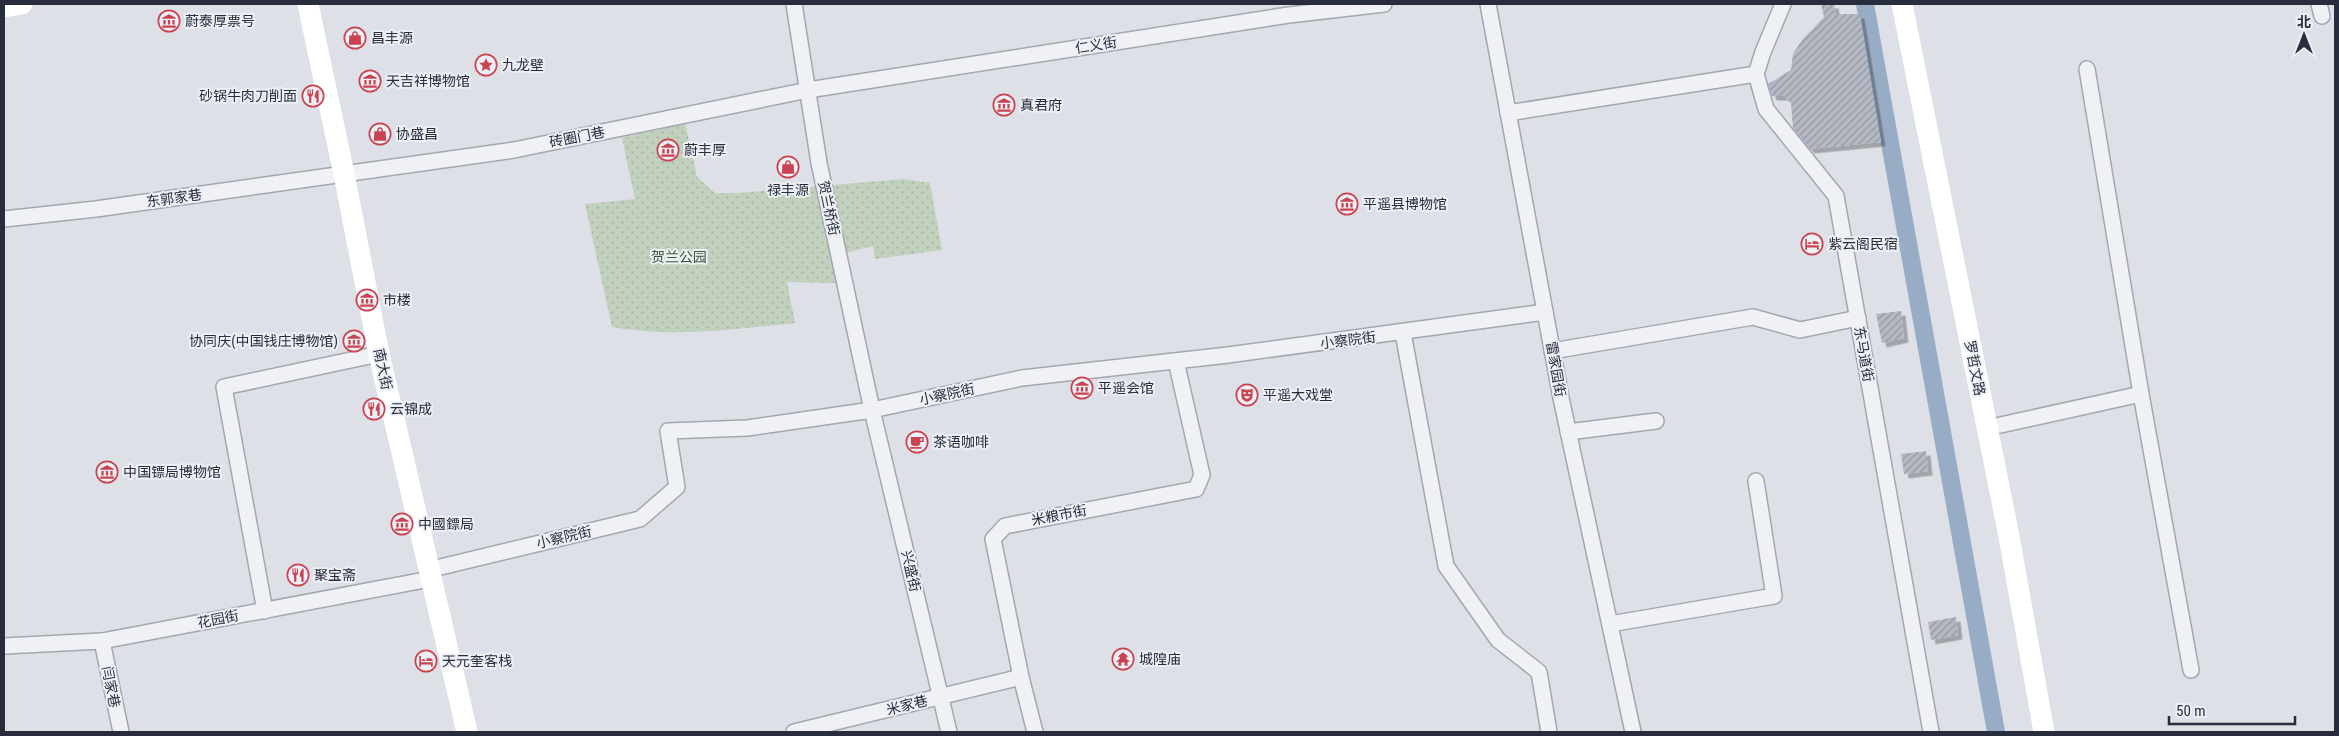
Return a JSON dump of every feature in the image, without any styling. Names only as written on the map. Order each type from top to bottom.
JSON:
[{"type":"street","points":[[4,7],[22,4]]},
{"type":"street","name":"南大街","points":[[308,4],[379,354],[467,732]]},
{"type":"street","name":"贺兰桥街","points":[[794,4],[819,163],[872,410]]},
{"type":"street","name":"仁义街","points":[[808,90],[1289,15],[1384,4]]},
{"type":"street","name":"雷家园街","points":[[1488,4],[1568,432],[1633,732]]},
{"type":"street","points":[[1508,113],[1756,74],[1783,4]]},
{"type":"street","name":"罗哲文路","points":[[1902,4],[1988,428],[2044,732]]},
{"type":"street","points":[[2087,69],[2141,394],[2191,670]]},
{"type":"street","name":"东马道街","points":[[1756,74],[1766,109],[1836,196],[1931,732]]},
{"type":"street","name":"砖圈门巷","points":[[344,174],[514,150],[808,90]]},
{"type":"street","name":"东郭家巷","points":[[4,219],[96,210],[344,174]]},
{"type":"street","name":"小察院街","points":[[429,574],[640,519],[677,487],[668,431],[747,428],[872,410],[1022,378],[1403,333],[1545,312]]},
{"type":"street","points":[[1552,351],[1753,317],[1800,330],[1858,318]]},
{"type":"street","points":[[1403,333],[1446,566],[1498,640],[1539,672],[1549,732]]},
{"type":"street","points":[[265,610],[224,387],[379,354]]},
{"type":"street","name":"米粮市街","points":[[1035,732],[1021,677],[992,538],[1005,526],[1196,489],[1202,475],[1176,361]]},
{"type":"street","points":[[1988,428],[2141,394]]},
{"type":"street","name":"兴盛街","points":[[872,410],[949,732]]},
{"type":"street","points":[[1568,432],[1656,421]]},
{"type":"street","points":[[1610,624],[1774,596],[1756,480]]},
{"type":"street","name":"花园街","points":[[4,646],[102,641],[265,610],[429,574]]},
{"type":"street","name":"闫家巷","points":[[102,641],[120,732]]},
{"type":"street","name":"米家巷","points":[[794,732],[1021,677]]},
{"type":"green space","name":"贺兰公园","points":[[685,123],[697,177],[715,193],[739,193],[903,179],[930,183],[942,250],[875,259],[873,246],[832,256],[836,283],[787,282],[795,323],[727,330],[680,332],[657,332],[612,327],[585,204],[635,199],[622,138]]},
{"type":"building","points":[[1821,4],[1834,4],[1836,14],[1860,14],[1881,142],[1810,149],[1793,128],[1791,103],[1784,96],[1772,96],[1768,84],[1791,70],[1793,54],[1802,40],[1824,17]]},
{"type":"building","points":[[1901,311],[1904,338],[1882,343],[1876,314]]},
{"type":"building","points":[[1926,451],[1928,471],[1904,474],[1901,454]]},
{"type":"building","points":[[1956,617],[1958,635],[1931,640],[1928,622]]},
{"type":"waterway","points":[[1865,4],[1996,732]]},
{"type":"place","name":"蔚泰厚票号","points":[[169,21]]},
{"type":"place","name":"昌丰源","points":[[355,38]]},
{"type":"place","name":"九龙壁","points":[[486,65]]},
{"type":"place","name":"天吉祥博物馆","points":[[370,81]]},
{"type":"place","name":"砂锅牛肉刀削面","points":[[313,96]]},
{"type":"place","name":"真君府","points":[[1004,105]]},
{"type":"place","name":"协盛昌","points":[[380,134]]},
{"type":"place","name":"蔚丰厚","points":[[668,150]]},
{"type":"place","name":"禄丰源","points":[[788,167]]},
{"type":"place","name":"平遥县博物馆","points":[[1347,204]]},
{"type":"place","name":"紫云阁民宿","points":[[1812,244]]},
{"type":"place","name":"市楼","points":[[367,300]]},
{"type":"place","name":"协同庆(中国钱庄博物馆)","points":[[354,341]]},
{"type":"place","name":"平遥会馆","points":[[1082,388]]},
{"type":"place","name":"平遥大戏堂","points":[[1247,395]]},
{"type":"place","name":"云锦成","points":[[374,409]]},
{"type":"place","name":"茶语咖啡","points":[[917,442]]},
{"type":"place","name":"中国镖局博物馆","points":[[107,472]]},
{"type":"place","name":"中國鏢局","points":[[402,524]]},
{"type":"place","name":"聚宝斋","points":[[298,575]]},
{"type":"place","name":"城隍庙","points":[[1123,659]]},
{"type":"place","name":"天元奎客栈","points":[[426,661]]}]
